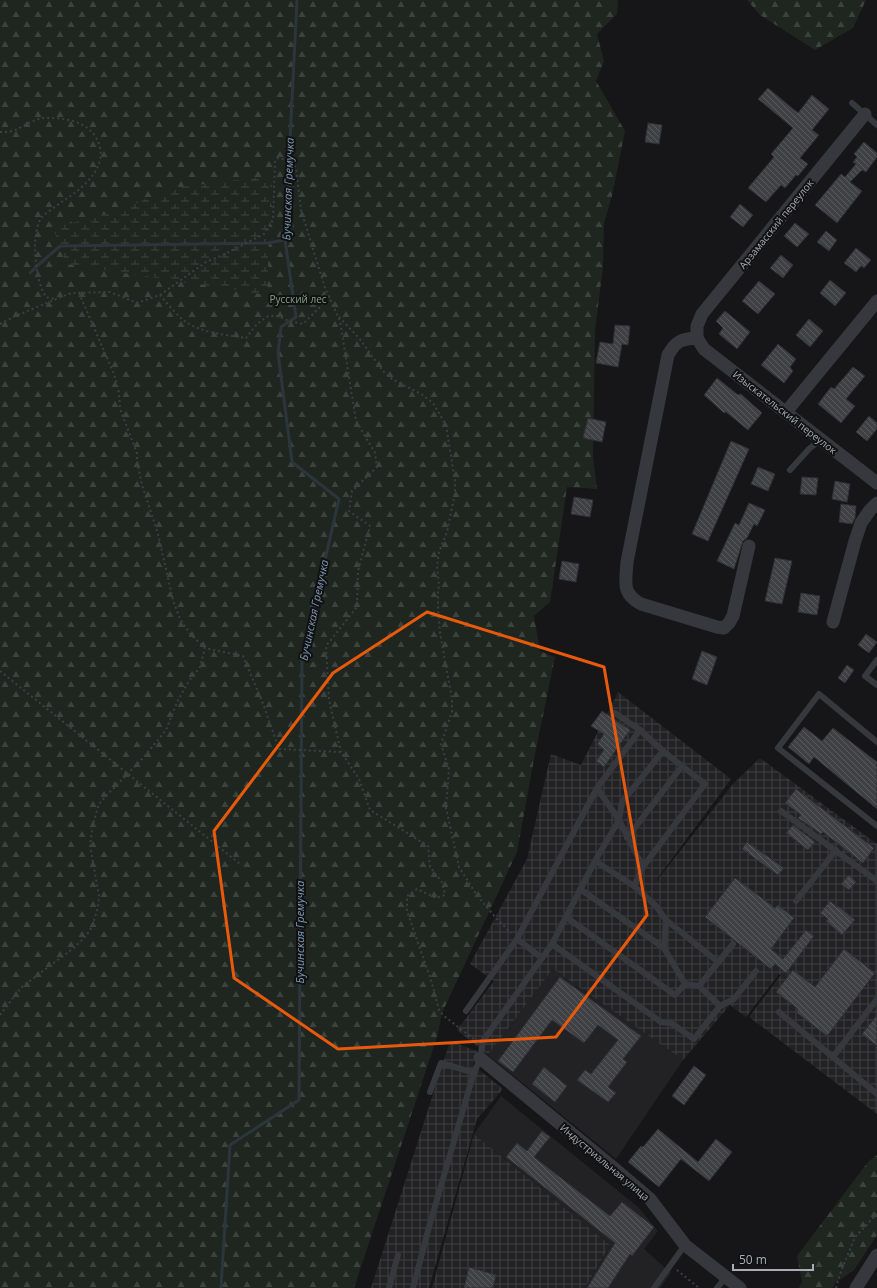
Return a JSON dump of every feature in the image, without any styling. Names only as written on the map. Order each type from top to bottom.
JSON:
[{"type":"street","name":"Арзамасский переулок","points":[[697,338],[696,326],[702,314],[865,114]]},
{"type":"street","points":[[786,412],[877,301]]},
{"type":"street","name":"Изыскательский переулок","points":[[697,338],[704,348],[820,440],[877,482]]},
{"type":"street","points":[[697,338],[683,339],[677,343],[668,355],[627,562],[626,589],[632,599],[641,604],[724,628],[733,616],[749,546]]},
{"type":"street","points":[[833,622],[861,523],[877,503]]},
{"type":"street","name":"Индустриальная улица","points":[[481,1052],[650,1199],[685,1245],[740,1288]]},
{"type":"street","points":[[856,1288],[874,1264]]},
{"type":"lane","points":[[852,103],[877,125]]},
{"type":"lane","points":[[790,470],[809,449],[820,440]]},
{"type":"lane","points":[[877,660],[865,676],[877,685]]},
{"type":"lane","points":[[877,742],[819,694],[778,748],[877,826]]},
{"type":"lane","points":[[615,713],[640,730],[663,751],[705,784],[643,868],[634,886]]},
{"type":"lane","points":[[466,1011],[517,939],[597,788],[640,730]]},
{"type":"lane","points":[[413,1288],[431,1220],[484,1042],[552,944],[595,861],[619,820],[622,802],[663,751]]},
{"type":"lane","points":[[627,838],[682,766]]},
{"type":"lane","points":[[597,788],[619,820],[643,868]]},
{"type":"lane","points":[[781,811],[877,881]]},
{"type":"lane","points":[[796,901],[836,850]]},
{"type":"lane","points":[[595,861],[634,886],[656,906],[666,920],[718,962]]},
{"type":"lane","points":[[580,889],[664,948],[684,984]]},
{"type":"lane","points":[[566,917],[675,996],[684,984]]},
{"type":"lane","points":[[664,948],[666,920]]},
{"type":"lane","points":[[517,939],[542,958]]},
{"type":"lane","points":[[552,944],[661,1022],[671,1023],[694,1039],[720,1006],[734,999],[756,971]]},
{"type":"lane","points":[[699,986],[733,944]]},
{"type":"lane","points":[[684,984],[699,986],[720,1006]]},
{"type":"lane","points":[[833,1057],[877,999]]},
{"type":"lane","points":[[779,1012],[877,1094]]},
{"type":"lane","points":[[430,1092],[441,1063],[474,1073]]},
{"type":"lane","points":[[654,1288],[685,1245]]},
{"type":"lane","points":[[389,1288],[398,1255]]},
{"type":"lane","points":[[717,1288],[726,1276]]},
{"type":"path","points":[[0,132],[14,130],[39,118],[59,118],[79,122],[85,125],[94,135],[100,147],[101,159],[96,171],[72,195],[40,220],[34,239],[42,292],[46,297],[56,299]]},
{"type":"path","points":[[0,324],[12,317],[71,293],[110,292],[137,303],[160,294],[206,262],[264,234],[273,220],[275,162],[278,158],[289,160],[296,168],[301,210],[318,265],[340,321],[356,421],[375,453],[376,467],[352,491],[349,511],[370,526],[358,571],[357,607],[326,646],[329,700],[341,752],[359,779],[370,810],[428,846],[430,867],[442,882],[444,895],[436,898],[417,889],[407,896],[408,911],[431,980],[439,1010],[481,1052]]},
{"type":"path","points":[[79,293],[114,374],[119,393],[120,409],[137,453],[141,481],[158,534],[174,606],[183,625],[190,636],[205,648],[243,656],[262,701],[279,749],[341,752]]},
{"type":"path","points":[[160,294],[185,322],[199,328],[226,335],[246,338],[257,324],[268,316],[277,316],[302,324],[330,297]]},
{"type":"path","points":[[338,316],[359,338],[383,371],[392,379],[421,394],[433,403],[446,425],[455,481],[455,493],[447,532],[439,552],[438,566],[438,609],[441,640],[452,699],[452,712],[441,744],[449,769],[446,808],[459,867],[486,906],[517,939]]},
{"type":"path","points":[[0,1015],[23,986],[75,947],[92,928],[96,917],[99,891],[90,845],[94,819],[99,804],[143,758],[166,730],[178,700],[189,681],[200,667],[205,648]]},
{"type":"path","points":[[0,671],[240,864]]},
{"type":"path","points":[[836,1288],[855,1237],[877,1214]]},
{"type":"path","points":[[671,1265],[699,1288]]},
{"type":"highlighted area","points":[[427,612],[604,667],[647,915],[556,1037],[338,1049],[234,978],[214,831],[333,673]]},
{"type":"shaded area","points":[[618,692],[731,779],[657,879],[670,889],[658,879],[733,784],[760,758],[877,844],[877,1114],[749,1017],[781,975],[779,974],[746,1017],[730,1005],[683,1060],[553,969],[488,1055],[457,1030],[494,981],[470,964],[527,859],[551,754],[581,765]]},
{"type":"shaded area","points":[[553,969],[683,1060],[616,1159],[488,1055]]},
{"type":"shaded area","points":[[450,1041],[477,1051],[473,1065],[503,1089],[477,1119],[429,1288],[371,1288]]},
{"type":"shaded area","points":[[501,1096],[638,1207],[658,1231],[644,1249],[671,1273],[660,1288],[585,1288],[610,1245],[474,1134]]},
{"type":"shaded area","points":[[474,1134],[610,1245],[585,1288],[432,1288]]},
{"type":"green space","name":"Русский лес","points":[[0,0],[618,0],[617,14],[597,34],[604,61],[596,81],[625,131],[612,196],[604,223],[603,267],[595,330],[593,456],[597,489],[567,487],[550,602],[534,616],[540,651],[555,657],[517,852],[442,1013],[437,1037],[354,1288],[0,1288]]},
{"type":"green space","points":[[747,0],[866,0],[853,28],[815,50],[760,15]]},
{"type":"green space","points":[[271,176],[267,295],[66,264],[53,228],[102,215],[180,187]]},
{"type":"green space","points":[[877,1155],[877,1235],[854,1270],[835,1283],[833,1288],[799,1288],[802,1282],[797,1256],[868,1162]]},
{"type":"building","points":[[768,88],[798,113],[812,95],[829,109],[812,130],[819,135],[800,158],[808,164],[785,188],[781,185],[766,202],[748,188],[774,157],[771,154],[793,128],[758,99]]},
{"type":"building","points":[[648,123],[662,125],[659,144],[645,142]]},
{"type":"building","points":[[864,142],[877,153],[877,157],[866,172],[862,170],[850,182],[862,191],[837,223],[815,205],[841,174],[845,177],[856,164],[853,162],[857,157],[854,154]]},
{"type":"building","points":[[740,204],[753,215],[743,227],[730,217]]},
{"type":"building","points":[[795,223],[809,234],[797,247],[784,236]]},
{"type":"building","points":[[826,231],[837,240],[829,251],[817,242]]},
{"type":"building","points":[[856,248],[871,260],[864,268],[861,266],[856,272],[844,263]]},
{"type":"building","points":[[781,255],[793,265],[783,278],[770,268]]},
{"type":"building","points":[[830,280],[846,293],[835,306],[820,293]]},
{"type":"building","points":[[759,281],[775,294],[758,314],[742,301]]},
{"type":"building","points":[[725,311],[750,332],[737,349],[719,334],[723,328],[716,321]]},
{"type":"building","points":[[809,319],[823,331],[810,347],[796,335]]},
{"type":"building","points":[[615,325],[630,326],[628,345],[622,344],[618,367],[596,363],[600,342],[613,344]]},
{"type":"building","points":[[778,344],[796,359],[790,367],[793,371],[784,383],[761,365]]},
{"type":"building","points":[[853,367],[865,376],[846,399],[855,406],[841,423],[818,404],[831,387],[834,389]]},
{"type":"building","points":[[717,378],[738,395],[741,394],[762,413],[748,430],[726,412],[724,413],[704,395]]},
{"type":"building","points":[[869,416],[877,423],[877,429],[867,441],[856,432]]},
{"type":"building","points":[[588,418],[606,422],[602,442],[583,438]]},
{"type":"building","points":[[731,441],[749,449],[708,541],[692,534]]},
{"type":"building","points":[[758,467],[775,474],[768,491],[751,484]]},
{"type":"building","points":[[802,477],[818,478],[816,495],[800,494]]},
{"type":"building","points":[[835,481],[850,484],[847,502],[832,499]]},
{"type":"building","points":[[574,497],[593,500],[590,517],[571,514]]},
{"type":"building","points":[[749,503],[765,510],[757,526],[754,524],[747,538],[743,541],[734,569],[717,561],[735,523],[739,525]]},
{"type":"building","points":[[841,504],[856,506],[855,518],[852,524],[839,522]]},
{"type":"building","points":[[775,558],[792,561],[782,604],[765,601]]},
{"type":"building","points":[[562,561],[579,564],[576,582],[559,579]]},
{"type":"building","points":[[801,593],[820,596],[817,615],[798,612]]},
{"type":"building","points":[[866,634],[877,642],[869,653],[858,645]]},
{"type":"building","points":[[702,651],[717,657],[707,685],[692,679]]},
{"type":"building","points":[[847,665],[854,670],[845,683],[838,678]]},
{"type":"building","points":[[602,711],[630,730],[604,767],[596,761],[604,750],[597,744],[604,734],[591,726]]},
{"type":"building","points":[[804,727],[822,741],[833,728],[877,762],[877,809],[814,757],[809,764],[788,747]]},
{"type":"building","points":[[796,789],[874,848],[863,863],[823,832],[821,834],[798,818],[801,815],[785,803]]},
{"type":"building","points":[[793,825],[815,842],[808,850],[786,833]]},
{"type":"building","points":[[747,842],[784,868],[778,875],[742,849]]},
{"type":"building","points":[[849,875],[856,882],[849,890],[841,884]]},
{"type":"building","points":[[735,878],[775,908],[778,905],[794,918],[771,949],[783,959],[806,930],[814,936],[786,973],[775,964],[771,969],[705,917]]},
{"type":"building","points":[[830,901],[855,920],[842,935],[826,921],[828,919],[820,913]]},
{"type":"building","points":[[844,949],[875,973],[827,1036],[796,1012],[798,1009],[776,992],[793,970],[815,987]]},
{"type":"building","points":[[560,977],[641,1036],[623,1059],[627,1062],[608,1087],[616,1093],[608,1102],[577,1080],[585,1070],[591,1074],[618,1040],[598,1025],[584,1043],[552,1020],[513,1072],[498,1061]]},
{"type":"building","points":[[877,1015],[877,1046],[862,1034]]},
{"type":"building","points":[[694,1066],[706,1075],[684,1105],[672,1096]]},
{"type":"building","points":[[544,1067],[567,1086],[555,1102],[532,1084]]},
{"type":"building","points":[[658,1129],[698,1162],[716,1139],[732,1152],[709,1181],[681,1159],[659,1187],[628,1162]]},
{"type":"building","points":[[542,1131],[550,1137],[534,1157],[610,1216],[622,1202],[654,1227],[632,1256],[630,1254],[608,1288],[587,1288],[615,1243],[506,1157],[517,1143],[527,1151]]},
{"type":"building","points":[[469,1267],[496,1275],[493,1288],[464,1288]]},
{"type":"waterway","name":"Бучинская Гремучка","points":[[221,1288],[230,1145],[299,1100],[302,660],[339,499],[292,462],[278,353],[281,327],[296,317],[285,240],[297,0]]},
{"type":"waterway","points":[[30,273],[60,246],[268,243],[285,240]]}]
